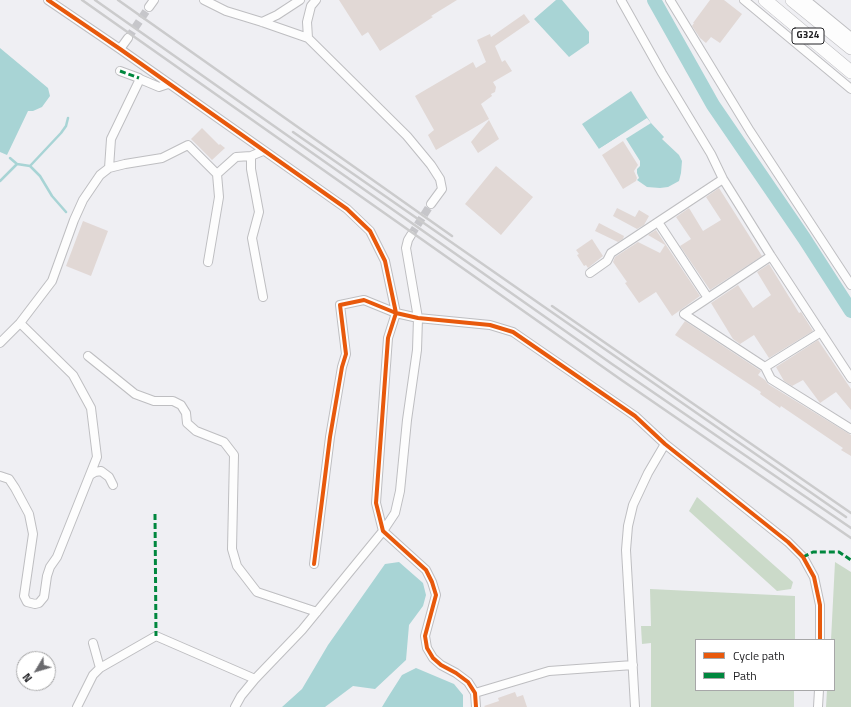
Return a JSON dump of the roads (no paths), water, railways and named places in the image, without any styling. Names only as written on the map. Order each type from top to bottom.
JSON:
[{"type":"highway","name":"G324","points":[[765,0],[851,72]]},
{"type":"highway","name":"G324","points":[[792,0],[849,39]]},
{"type":"street","points":[[48,0],[120,49],[346,209],[370,231],[385,261],[396,313],[388,338],[376,503],[384,531],[426,570],[432,582],[436,595],[425,636],[427,648],[433,658],[441,665],[456,673],[468,682],[475,693],[476,707]]},
{"type":"street","points":[[204,0],[226,10],[308,38],[407,136],[431,165],[440,179],[442,189],[431,204]]},
{"type":"street","points":[[262,22],[277,15],[300,0]]},
{"type":"street","points":[[308,38],[307,22],[311,6],[316,0]]},
{"type":"street","points":[[621,0],[662,73],[711,154],[723,179],[771,256],[851,378]]},
{"type":"street","points":[[670,0],[750,131],[851,285]]},
{"type":"street","points":[[744,0],[851,89]]},
{"type":"street","points":[[806,0],[849,39]]},
{"type":"street","points":[[120,49],[128,38]]},
{"type":"street","points":[[120,71],[139,78]]},
{"type":"street","points":[[108,168],[111,140],[140,79],[159,87],[168,84]]},
{"type":"street","points":[[0,343],[20,323],[52,281],[74,220],[83,200],[100,175],[108,168],[162,158],[188,145],[217,174],[219,197],[208,262]]},
{"type":"street","points":[[217,174],[236,157],[251,156],[263,150]]},
{"type":"street","points":[[251,156],[251,169],[259,212],[252,238],[263,297]]},
{"type":"street","points":[[590,273],[607,261],[611,253],[723,179]]},
{"type":"street","points":[[658,222],[708,298]]},
{"type":"street","points":[[235,707],[241,696],[255,679],[302,630],[384,531],[395,513],[400,491],[407,420],[417,350],[418,318],[406,248],[411,235]]},
{"type":"street","points":[[771,256],[684,314],[765,367],[771,379],[851,429]]},
{"type":"street","points":[[314,564],[330,437],[342,367],[346,354],[340,305],[364,300],[396,313],[418,318],[490,325],[514,332],[635,416],[665,444],[788,542],[803,557],[814,577],[820,605],[820,639]]},
{"type":"street","points":[[0,476],[9,479],[29,514],[33,534],[24,596],[27,602],[35,604],[39,603],[44,597],[50,567],[58,557],[97,457],[91,408],[73,375],[20,323]]},
{"type":"street","points":[[765,367],[821,332]]},
{"type":"street","points":[[88,356],[136,394],[154,401],[173,401],[181,405],[186,413],[187,422],[196,431],[224,442],[234,455],[232,548],[237,566],[257,592],[317,612]]},
{"type":"street","points":[[635,707],[626,550],[628,526],[634,505],[648,473],[665,444]]},
{"type":"street","points":[[90,475],[101,471],[109,477],[113,485]]},
{"type":"street","points":[[77,707],[93,675],[100,668],[156,636],[255,679]]},
{"type":"street","points":[[93,644],[100,668]]},
{"type":"street","points":[[475,693],[549,671],[633,665]]},
{"type":"street","points":[[818,691],[818,707]]},
{"type":"water","points":[[556,0],[562,0],[589,32],[589,43],[569,57],[534,19]]},
{"type":"water","points":[[0,48],[48,88],[50,96],[42,107],[33,111],[28,111],[7,155],[0,152]]},
{"type":"water","points":[[631,91],[651,123],[664,137],[662,139],[679,155],[682,161],[679,181],[668,187],[647,187],[637,180],[639,178],[637,169],[640,166],[640,161],[623,134],[599,149],[582,124]]},
{"type":"water","points":[[399,562],[423,583],[426,595],[423,606],[409,625],[406,660],[375,689],[353,686],[325,707],[282,707],[302,689],[328,645],[385,564]]},
{"type":"water","points":[[416,668],[454,684],[463,695],[463,707],[382,707],[402,675]]},
{"type":"waterway","points":[[654,0],[713,105],[804,238],[851,311]]},
{"type":"waterway","points":[[30,166],[61,133],[66,126],[68,118]]},
{"type":"waterway","points":[[10,158],[17,164],[30,166],[40,176],[52,196],[66,212]]},
{"type":"waterway","points":[[0,181],[17,164]]},
{"type":"tunnel","points":[[128,38],[149,7]]},
{"type":"tunnel","points":[[411,235],[431,204]]},
{"type":"railway","points":[[82,0],[620,379],[851,538]]},
{"type":"railway","points":[[95,0],[612,364],[851,528]]},
{"type":"railway","points":[[118,0],[452,236]]},
{"type":"railway","points":[[293,132],[846,517]]},
{"type":"railway","points":[[552,306],[851,513]]}]
